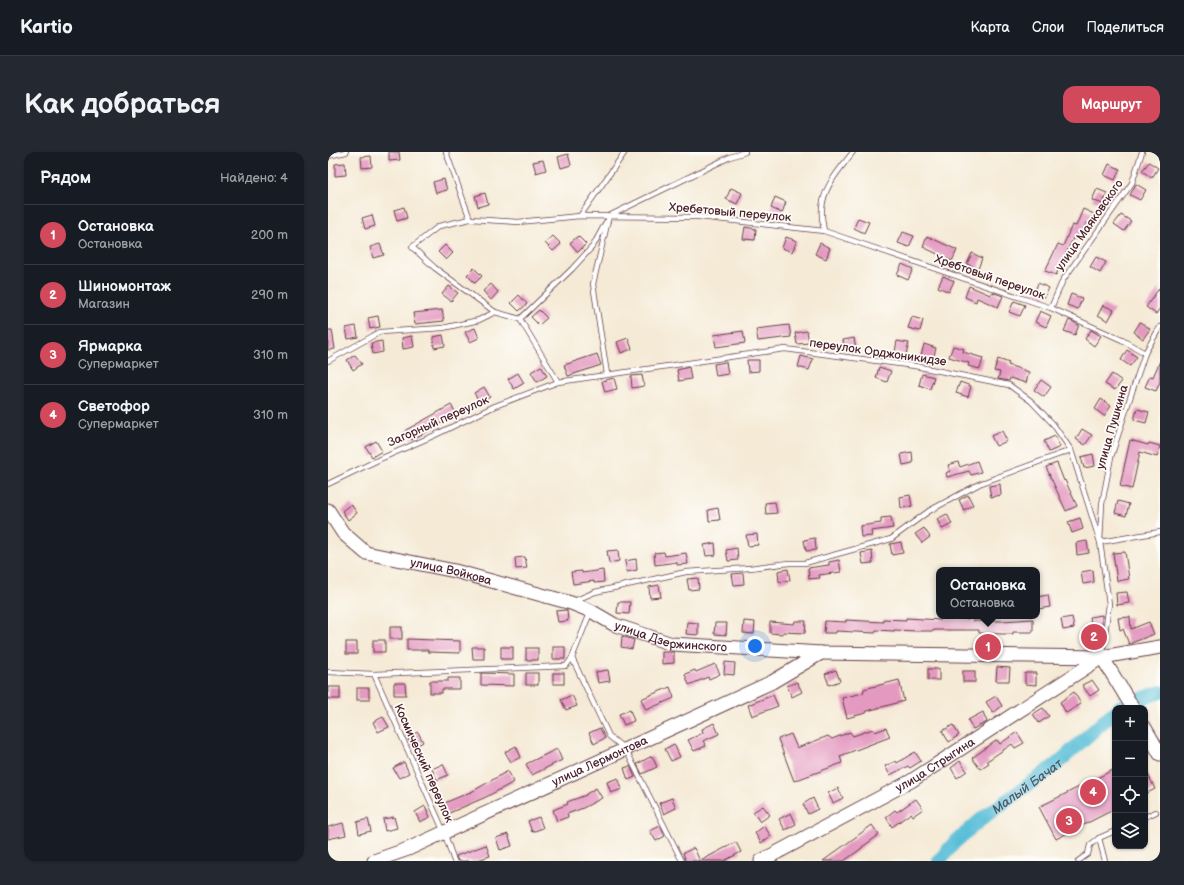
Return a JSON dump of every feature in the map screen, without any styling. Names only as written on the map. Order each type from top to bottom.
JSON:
[{"type":"street","name":"улица Войкова","points":[[328,510],[343,533],[366,553],[455,571],[571,603],[591,611]]},
{"type":"street","name":"улица Дзержинского","points":[[591,611],[615,625],[672,644],[821,653],[1102,657]]},
{"type":"street","points":[[1131,705],[1102,657],[1160,646]]},
{"type":"street","name":"улица Лермонтова","points":[[374,861],[408,849],[626,750],[772,682],[821,653]]},
{"type":"street","name":"улица Стрыгина","points":[[761,861],[911,781],[1102,657]]},
{"type":"street","points":[[1148,733],[1160,754]]},
{"type":"lane","points":[[328,156],[346,152]]},
{"type":"lane","points":[[446,152],[470,219]]},
{"type":"lane","points":[[580,216],[625,152]]},
{"type":"lane","points":[[520,319],[572,269],[593,246],[609,216],[730,157],[746,152]]},
{"type":"lane","points":[[824,231],[821,210],[824,196],[833,178],[853,152]]},
{"type":"lane","points":[[1135,152],[1141,154]]},
{"type":"lane","name":"улица Маяковского","points":[[1051,308],[1063,280],[1132,182],[1141,154]]},
{"type":"lane","name":"Хребетовый переулок","points":[[495,312],[435,268],[412,247],[439,226],[470,219],[518,222],[580,216],[699,217],[824,231]]},
{"type":"lane","points":[[606,374],[593,284],[609,216]]},
{"type":"lane","name":"Хребтовый переулок","points":[[824,231],[1051,308],[1122,340],[1145,353]]},
{"type":"lane","points":[[328,361],[380,332],[443,328],[479,320],[495,312],[520,319],[558,382]]},
{"type":"lane","name":"улица Пушкина","points":[[1102,657],[1109,604],[1100,542],[1102,504],[1111,457],[1145,353],[1160,327]]},
{"type":"lane","name":"переулок Орджоникидзе","points":[[558,382],[785,349],[915,366],[1009,385],[1031,401],[1053,424],[1071,450],[1100,542]]},
{"type":"lane","name":"Загорный переулок","points":[[328,484],[380,458],[433,436],[495,406],[558,382]]},
{"type":"lane","points":[[571,603],[595,592],[686,572],[750,568],[788,563],[805,563],[890,539],[929,511],[979,484],[1071,450]]},
{"type":"lane","points":[[1100,542],[1160,532]]},
{"type":"lane","points":[[328,672],[374,674],[566,666],[572,658],[591,611]]},
{"type":"lane","points":[[572,658],[609,736],[626,750],[682,861]]},
{"type":"lane","name":"Космический переулок","points":[[374,674],[444,832],[454,861]]},
{"type":"lane","points":[[1148,816],[1156,812]]},
{"type":"lane","points":[[1078,861],[1088,854],[1090,845],[1099,838],[1112,832]]},
{"type":"lane","points":[[1099,838],[1105,861]]},
{"type":"building","points":[[389,152],[399,152],[400,160],[389,161]]},
{"type":"building","points":[[568,154],[571,165],[561,168],[558,157]]},
{"type":"building","points":[[371,156],[372,167],[362,168],[361,157]]},
{"type":"building","points":[[543,160],[546,170],[536,173],[533,162]]},
{"type":"building","points":[[1149,162],[1158,168],[1152,178],[1142,171]]},
{"type":"building","points":[[345,163],[346,175],[335,176],[335,164]]},
{"type":"building","points":[[1109,164],[1120,169],[1115,180],[1104,175]]},
{"type":"building","points":[[444,179],[447,190],[436,193],[433,182]]},
{"type":"building","points":[[1136,184],[1146,190],[1140,200],[1130,195]]},
{"type":"building","points":[[731,188],[742,193],[737,204],[726,199]]},
{"type":"building","points":[[1097,189],[1107,193],[1103,204],[1092,200]]},
{"type":"building","points":[[485,193],[488,204],[478,207],[475,196]]},
{"type":"building","points":[[775,197],[786,202],[782,213],[771,208]]},
{"type":"building","points":[[404,207],[407,218],[397,221],[394,210]]},
{"type":"building","points":[[1083,209],[1094,214],[1090,225],[1086,223],[1078,240],[1073,238],[1056,275],[1045,271],[1058,244],[1063,246],[1072,225],[1076,226]]},
{"type":"building","points":[[372,215],[375,226],[365,229],[362,218]]},
{"type":"building","points":[[1121,215],[1131,221],[1124,231],[1114,224]]},
{"type":"building","points":[[858,218],[869,222],[864,233],[854,228]]},
{"type":"building","points":[[745,227],[756,229],[755,240],[743,239]]},
{"type":"building","points":[[903,232],[914,236],[909,247],[898,243]]},
{"type":"building","points":[[553,236],[561,244],[553,251],[545,243]]},
{"type":"building","points":[[578,236],[586,244],[578,252],[570,243]]},
{"type":"building","points":[[927,236],[957,250],[952,261],[923,247]]},
{"type":"building","points":[[786,237],[797,241],[792,252],[782,248]]},
{"type":"building","points":[[820,243],[830,248],[826,259],[815,254]]},
{"type":"building","points":[[380,244],[384,255],[373,258],[370,247]]},
{"type":"building","points":[[445,245],[453,253],[446,260],[438,252]]},
{"type":"building","points":[[972,253],[982,258],[978,269],[967,264]]},
{"type":"building","points":[[1096,257],[1106,262],[1100,273],[1090,267]]},
{"type":"building","points":[[902,264],[913,269],[908,280],[897,275]]},
{"type":"building","points":[[474,268],[482,276],[475,283],[467,275]]},
{"type":"building","points":[[943,276],[954,281],[949,292],[938,287]]},
{"type":"building","points":[[1038,283],[1049,288],[1044,298],[1034,294]]},
{"type":"building","points":[[491,284],[498,292],[491,300],[483,291]]},
{"type":"building","points":[[449,286],[458,293],[451,301],[442,294]]},
{"type":"building","points":[[969,286],[990,295],[992,292],[1003,296],[998,307],[977,298],[976,302],[965,297]]},
{"type":"building","points":[[1160,287],[1160,308],[1156,314],[1146,307]]},
{"type":"building","points":[[1071,294],[1082,298],[1078,309],[1067,305]]},
{"type":"building","points":[[519,295],[527,304],[519,311],[511,303]]},
{"type":"building","points":[[1014,301],[1025,305],[1020,316],[1009,312]]},
{"type":"building","points":[[1103,305],[1114,310],[1108,321],[1098,315]]},
{"type":"building","points":[[442,310],[444,321],[415,324],[413,313]]},
{"type":"building","points":[[539,310],[547,318],[539,325],[531,317]]},
{"type":"building","points":[[1040,311],[1051,316],[1046,327],[1035,322]]},
{"type":"building","points":[[378,316],[380,327],[370,329],[368,318]]},
{"type":"building","points":[[912,317],[923,320],[920,331],[908,328]]},
{"type":"building","points":[[1069,320],[1079,325],[1075,335],[1064,331]]},
{"type":"building","points":[[1140,322],[1150,329],[1143,339],[1134,332]]},
{"type":"building","points":[[789,325],[791,337],[758,341],[756,329]]},
{"type":"building","points":[[356,326],[358,337],[348,339],[346,328]]},
{"type":"building","points":[[475,328],[479,338],[470,342],[465,332]]},
{"type":"building","points":[[328,330],[332,330],[335,349],[328,350]]},
{"type":"building","points":[[1091,330],[1101,336],[1094,346],[1085,339]]},
{"type":"building","points":[[743,331],[745,343],[716,347],[714,335]]},
{"type":"building","points":[[807,331],[809,343],[797,344],[795,333]]},
{"type":"building","points":[[443,335],[445,346],[434,348],[433,337]]},
{"type":"building","points":[[412,336],[414,347],[403,349],[402,338]]},
{"type":"building","points":[[628,338],[632,349],[621,353],[617,342]]},
{"type":"building","points":[[854,338],[856,350],[844,351],[843,340]]},
{"type":"building","points":[[382,341],[383,352],[373,354],[371,343]]},
{"type":"building","points":[[897,341],[909,343],[906,355],[895,352]]},
{"type":"building","points":[[924,344],[936,348],[933,359],[921,356]]},
{"type":"building","points":[[953,346],[964,349],[963,352],[983,358],[980,369],[968,366],[969,363],[949,357]]},
{"type":"building","points":[[1127,350],[1137,357],[1130,366],[1121,360]]},
{"type":"building","points":[[597,354],[601,365],[568,376],[564,365]]},
{"type":"building","points":[[355,355],[362,364],[353,370],[347,360]]},
{"type":"building","points":[[801,356],[813,359],[809,370],[798,367]]},
{"type":"building","points":[[998,359],[1009,363],[1008,365],[1029,372],[1026,383],[1010,378],[1009,381],[998,379],[1000,372],[994,371]]},
{"type":"building","points":[[747,360],[759,360],[759,371],[748,372]]},
{"type":"building","points":[[1160,361],[1160,382],[1156,391],[1145,387],[1150,376],[1153,377]]},
{"type":"building","points":[[726,362],[728,374],[716,376],[714,364]]},
{"type":"building","points":[[541,366],[547,376],[537,382],[531,372]]},
{"type":"building","points":[[689,367],[691,379],[679,381],[677,370]]},
{"type":"building","points":[[879,367],[891,371],[887,382],[876,378]]},
{"type":"building","points":[[518,373],[524,383],[514,389],[508,379]]},
{"type":"building","points":[[922,374],[934,377],[930,389],[919,385]]},
{"type":"building","points":[[1112,374],[1122,381],[1115,390],[1105,384]]},
{"type":"building","points":[[642,375],[644,386],[632,388],[631,376]]},
{"type":"building","points":[[614,378],[617,389],[605,392],[602,381]]},
{"type":"building","points":[[1041,380],[1051,387],[1044,397],[1034,390]]},
{"type":"building","points":[[960,382],[971,386],[968,397],[956,393]]},
{"type":"building","points":[[484,387],[490,397],[480,403],[474,393]]},
{"type":"building","points":[[1101,399],[1111,406],[1104,416],[1095,409]]},
{"type":"building","points":[[451,405],[457,414],[412,440],[406,430]]},
{"type":"building","points":[[1137,409],[1149,412],[1146,423],[1134,420]]},
{"type":"building","points":[[1082,429],[1092,435],[1085,445],[1076,439]]},
{"type":"building","points":[[1002,431],[1007,441],[996,446],[991,436]]},
{"type":"building","points":[[1055,436],[1060,447],[1049,452],[1044,441]]},
{"type":"building","points":[[1130,440],[1148,445],[1149,443],[1160,446],[1157,457],[1140,452],[1132,489],[1120,486]]},
{"type":"building","points":[[376,441],[382,451],[372,457],[366,447]]},
{"type":"building","points":[[912,452],[913,463],[903,465],[901,454]]},
{"type":"building","points":[[1093,454],[1095,466],[1084,468],[1081,457]]},
{"type":"building","points":[[977,461],[981,472],[971,475],[969,471],[947,477],[946,473],[950,471],[948,465],[958,462],[960,467]]},
{"type":"building","points":[[1057,463],[1064,481],[1065,480],[1077,506],[1066,511],[1046,467]]},
{"type":"building","points":[[1000,484],[1001,495],[991,497],[989,486]]},
{"type":"building","points":[[910,495],[912,506],[901,508],[900,497]]},
{"type":"building","points":[[968,495],[973,505],[964,510],[959,500]]},
{"type":"building","points":[[1118,501],[1129,504],[1126,516],[1115,513]]},
{"type":"building","points":[[775,502],[777,513],[766,514],[765,503]]},
{"type":"building","points":[[351,504],[357,513],[348,520],[342,511]]},
{"type":"building","points":[[718,508],[720,520],[709,521],[708,510]]},
{"type":"building","points":[[947,514],[952,524],[942,529],[937,519]]},
{"type":"building","points":[[891,517],[893,528],[871,531],[872,536],[861,537],[860,526],[881,523],[881,518]]},
{"type":"building","points":[[1080,518],[1083,529],[1072,533],[1068,522]]},
{"type":"building","points":[[924,528],[930,537],[922,543],[915,534]]},
{"type":"building","points":[[757,534],[758,545],[748,546],[746,535]]},
{"type":"building","points":[[815,538],[816,550],[806,551],[804,540]]},
{"type":"building","points":[[1087,541],[1089,553],[1077,555],[1076,543]]},
{"type":"building","points":[[901,542],[903,553],[892,555],[890,544]]},
{"type":"building","points":[[715,543],[716,555],[706,556],[704,545]]},
{"type":"building","points":[[737,548],[738,560],[728,561],[726,550]]},
{"type":"building","points":[[618,550],[619,561],[609,563],[607,551]]},
{"type":"building","points":[[872,551],[873,563],[863,564],[861,553]]},
{"type":"building","points":[[664,552],[665,556],[686,553],[688,564],[677,565],[677,562],[655,565],[654,553]]},
{"type":"building","points":[[1125,552],[1129,579],[1117,581],[1113,553]]},
{"type":"building","points":[[525,557],[527,568],[516,569],[515,558]]},
{"type":"building","points":[[636,559],[637,570],[627,572],[625,561]]},
{"type":"building","points":[[839,560],[841,572],[819,575],[820,578],[809,579],[808,568],[829,565],[829,562]]},
{"type":"building","points":[[788,569],[790,580],[779,582],[778,571]]},
{"type":"building","points":[[603,570],[604,582],[594,583],[594,581],[573,584],[571,572],[582,571],[582,573]]},
{"type":"building","points":[[1093,570],[1094,582],[1083,584],[1081,572]]},
{"type":"building","points":[[743,573],[744,584],[734,585],[732,574]]},
{"type":"building","points":[[698,578],[699,589],[689,590],[687,579]]},
{"type":"building","points":[[659,585],[661,597],[650,598],[649,587]]},
{"type":"building","points":[[1127,592],[1129,603],[1117,605],[1116,593]]},
{"type":"building","points":[[1048,595],[1050,607],[1040,609],[1040,596]]},
{"type":"building","points":[[618,602],[630,602],[629,614],[617,613]]},
{"type":"building","points":[[567,610],[568,621],[558,622],[556,611]]},
{"type":"building","points":[[1102,615],[1102,627],[1092,629],[1090,617]]},
{"type":"building","points":[[1072,617],[1074,628],[1063,630],[1061,619]]},
{"type":"building","points":[[1130,617],[1131,629],[1149,622],[1154,634],[1129,644],[1123,629],[1120,630],[1118,618]]},
{"type":"building","points":[[906,618],[941,620],[973,619],[973,621],[1033,619],[1033,632],[1013,632],[1013,634],[1002,634],[979,633],[979,630],[876,630],[875,633],[836,631],[836,633],[824,633],[825,621],[846,622],[846,620],[883,622],[883,619],[906,620]]},
{"type":"building","points":[[744,621],[755,622],[754,634],[743,633]]},
{"type":"building","points":[[795,621],[806,621],[805,633],[770,633],[770,622],[794,624]]},
{"type":"building","points":[[687,622],[698,623],[698,635],[686,634]]},
{"type":"building","points":[[715,623],[727,623],[726,635],[714,634]]},
{"type":"building","points":[[390,627],[402,627],[402,639],[390,639]]},
{"type":"building","points":[[622,636],[634,640],[632,649],[621,647]]},
{"type":"building","points":[[407,639],[460,641],[460,653],[407,650]]},
{"type":"building","points":[[373,640],[385,640],[385,652],[373,652]]},
{"type":"building","points":[[346,642],[357,642],[357,654],[346,654]]},
{"type":"building","points":[[472,647],[484,647],[484,659],[473,659]]},
{"type":"building","points":[[501,647],[513,647],[513,659],[501,659]]},
{"type":"building","points":[[553,647],[565,647],[565,659],[553,659]]},
{"type":"building","points":[[526,648],[538,648],[538,660],[526,660]]},
{"type":"building","points":[[662,652],[674,652],[674,663],[662,664]]},
{"type":"building","points":[[725,662],[735,663],[734,675],[724,674]]},
{"type":"building","points":[[715,664],[720,674],[689,685],[685,674],[695,670],[696,672]]},
{"type":"building","points":[[997,667],[1010,668],[1009,681],[996,681]]},
{"type":"building","points":[[928,669],[939,669],[939,680],[928,680]]},
{"type":"building","points":[[608,670],[610,681],[598,683],[596,672]]},
{"type":"building","points":[[836,670],[840,681],[829,685],[825,674]]},
{"type":"building","points":[[963,671],[975,671],[975,682],[963,682]]},
{"type":"building","points":[[481,673],[514,674],[514,686],[481,685]]},
{"type":"building","points":[[526,673],[538,673],[538,685],[526,685]]},
{"type":"building","points":[[553,673],[564,673],[564,684],[553,684]]},
{"type":"building","points":[[1025,673],[1036,673],[1036,685],[1025,684]]},
{"type":"building","points":[[448,678],[460,678],[460,689],[442,689],[442,693],[430,693],[430,681],[448,681]]},
{"type":"building","points":[[899,680],[904,701],[847,718],[842,698],[863,693],[864,689]]},
{"type":"building","points":[[1092,680],[1099,690],[1090,696],[1082,685]]},
{"type":"building","points":[[797,682],[802,692],[792,697],[787,686]]},
{"type":"building","points":[[394,683],[405,683],[406,695],[394,695]]},
{"type":"building","points":[[328,687],[340,687],[340,699],[328,699]]},
{"type":"building","points":[[670,687],[674,698],[646,710],[641,699]]},
{"type":"building","points":[[357,688],[369,688],[369,700],[357,700]]},
{"type":"building","points":[[1074,692],[1081,704],[1066,713],[1060,702]]},
{"type":"building","points":[[572,695],[577,706],[566,710],[561,700]]},
{"type":"building","points":[[773,695],[778,706],[752,716],[748,705]]},
{"type":"building","points":[[996,696],[1002,706],[993,713],[986,702]]},
{"type":"building","points":[[1043,708],[1049,716],[1039,723],[1033,714]]},
{"type":"building","points":[[630,710],[634,721],[624,725],[619,714]]},
{"type":"building","points":[[983,712],[987,722],[973,729],[968,720]]},
{"type":"building","points":[[383,717],[389,727],[378,732],[373,722]]},
{"type":"building","points":[[714,723],[719,734],[703,741],[706,746],[694,751],[688,740],[703,733],[702,729]]},
{"type":"building","points":[[953,725],[959,735],[949,742],[942,731]]},
{"type":"building","points":[[600,728],[605,738],[594,744],[589,733]]},
{"type":"building","points":[[886,728],[890,737],[840,756],[842,763],[794,781],[778,739],[791,734],[797,748],[828,736],[832,739],[850,732],[853,736],[873,729],[875,732]]},
{"type":"building","points":[[418,732],[423,742],[413,748],[407,737]]},
{"type":"building","points":[[1017,732],[1024,743],[1015,748],[1012,744],[987,761],[989,763],[980,769],[972,758],[997,740],[1000,744]]},
{"type":"building","points":[[674,744],[680,757],[671,761],[665,749]]},
{"type":"building","points":[[516,746],[521,757],[511,762],[505,752]]},
{"type":"building","points":[[557,749],[562,760],[532,775],[526,764]]},
{"type":"building","points":[[915,752],[921,761],[910,768],[908,766],[890,775],[885,766],[896,761],[897,763]]},
{"type":"building","points":[[652,756],[657,767],[642,774],[637,764]]},
{"type":"building","points":[[960,761],[967,771],[957,778],[951,768]]},
{"type":"building","points":[[404,762],[409,773],[399,778],[393,768]]},
{"type":"building","points":[[443,764],[448,775],[437,780],[432,769]]},
{"type":"building","points":[[630,766],[635,777],[628,780],[624,768]]},
{"type":"building","points":[[1112,770],[1112,811],[1056,839],[1039,807]]},
{"type":"building","points":[[508,771],[514,782],[486,797],[447,814],[442,804],[473,791]]},
{"type":"building","points":[[1148,774],[1155,789],[1148,792]]},
{"type":"building","points":[[618,778],[622,789],[611,793],[607,782]]},
{"type":"building","points":[[596,788],[602,798],[567,814],[568,817],[557,821],[553,810],[568,804],[567,802],[586,795]]},
{"type":"building","points":[[838,788],[843,798],[833,803],[828,793]]},
{"type":"building","points":[[672,798],[676,808],[664,814],[659,803]]},
{"type":"building","points":[[813,798],[818,809],[808,814],[803,804]]},
{"type":"building","points":[[916,799],[923,809],[913,816],[911,813],[892,827],[886,817],[895,810],[897,812]]},
{"type":"building","points":[[425,806],[430,817],[420,822],[415,812]]},
{"type":"building","points":[[763,806],[770,815],[760,822],[753,812]]},
{"type":"building","points":[[791,813],[796,824],[785,830],[779,819]]},
{"type":"building","points":[[394,817],[397,828],[385,831],[383,819]]},
{"type":"building","points":[[539,817],[543,828],[532,832],[528,821]]},
{"type":"building","points":[[368,819],[371,831],[359,834],[357,822]]},
{"type":"building","points":[[343,823],[346,835],[328,839],[328,827]]},
{"type":"building","points":[[872,825],[879,835],[862,848],[844,861],[823,861]]},
{"type":"building","points":[[660,826],[665,836],[656,841],[650,831]]},
{"type":"building","points":[[764,826],[771,836],[761,843],[755,833]]},
{"type":"building","points":[[508,834],[512,846],[500,850],[496,838]]},
{"type":"building","points":[[736,842],[741,852],[724,861],[700,861]]},
{"type":"building","points":[[486,845],[490,856],[475,861],[458,861],[456,856]]},
{"type":"building","points":[[694,848],[700,861],[686,861],[683,853]]},
{"type":"waterway","name":"Малый Бачат","points":[[1124,705],[1160,692]]},
{"type":"waterway","name":"Малый Бачат","points":[[939,861],[954,843],[984,817],[1057,764],[1112,714]]},
{"type":"place","name":"Шиномонтаж","points":[[1094,637]]},
{"type":"place","name":"Остановка","points":[[988,647]]},
{"type":"place","name":"Светофор","points":[[1093,792]]},
{"type":"place","name":"Ярмарка","points":[[1069,821]]}]
